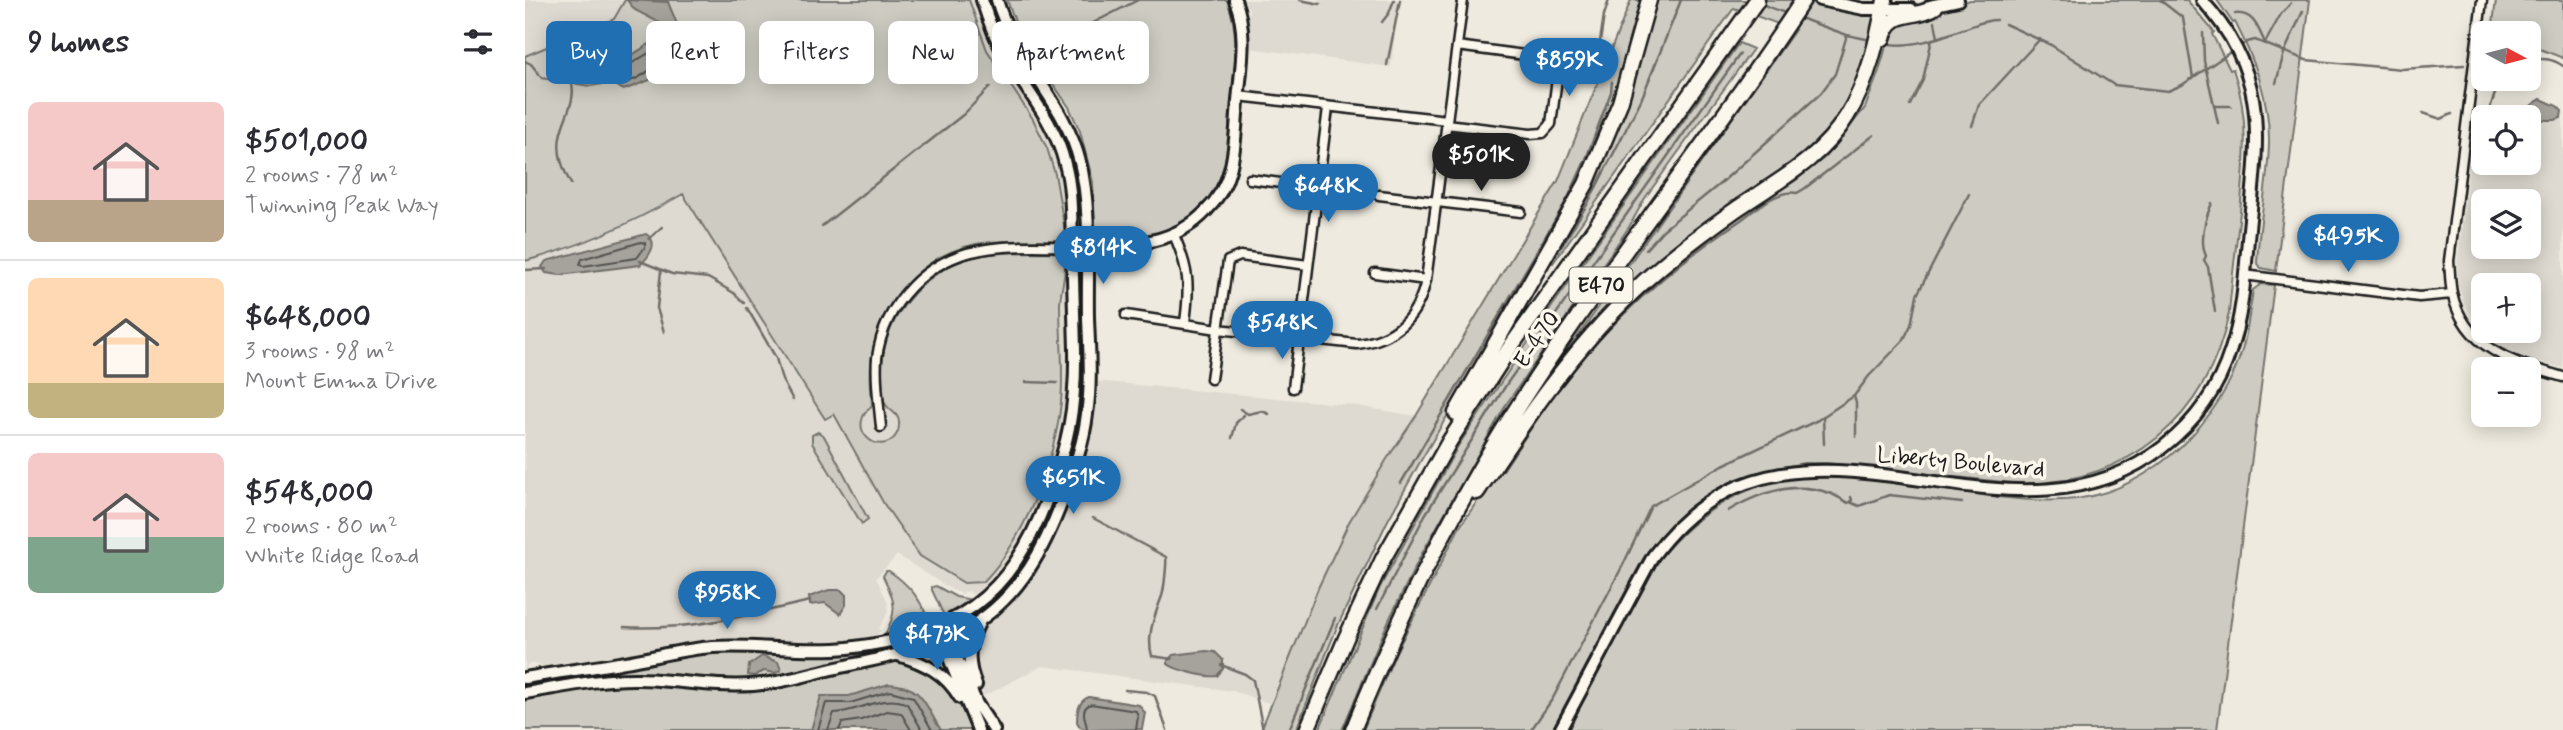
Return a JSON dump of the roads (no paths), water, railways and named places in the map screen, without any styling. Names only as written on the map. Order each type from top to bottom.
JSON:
[{"type":"highway","points":[[1397,532],[1399,511],[1587,184],[1620,103],[1649,0]]},
{"type":"highway","name":"E-470","points":[[1307,730],[1346,638],[1397,532],[1449,442],[1494,372],[1756,0]]},
{"type":"highway","name":"E-470","points":[[1353,730],[1394,633],[1449,525],[1494,445],[1546,365],[1803,0]]},
{"type":"highway","points":[[1449,525],[1468,504],[1568,363],[1605,320],[1685,247],[1804,164],[1827,143],[1847,116],[1872,65],[1883,27],[1884,5]]},
{"type":"highway","points":[[1883,27],[1899,17],[1935,7]]},
{"type":"main road","points":[[525,678],[708,647],[806,650],[853,647],[905,637],[940,625],[983,599],[1013,568],[1034,533],[1063,458],[1075,397],[1069,182],[1059,144],[1042,109],[1001,48],[982,0]]},
{"type":"main road","points":[[525,693],[627,679],[715,686],[759,684],[894,654],[945,639],[980,619],[1012,592],[1040,554],[1078,457],[1086,423],[1089,390],[1084,184],[1074,142],[1062,114],[1012,39],[997,0]]},
{"type":"main road","points":[[1072,246],[1137,244],[1174,235],[1205,212],[1219,194],[1227,179],[1233,157],[1243,35],[1235,0]]},
{"type":"main road","points":[[1820,0],[1853,8],[1884,5],[1935,7],[1958,0]]},
{"type":"main road","name":"Liberty Boulevard","points":[[1560,730],[1650,561],[1674,531],[1710,501],[1758,479],[1808,470],[1836,470],[2034,491],[2069,489],[2117,475],[2152,455],[2169,443],[2196,415],[2222,373],[2233,344],[2244,275],[2258,135],[2253,98],[2243,64],[2224,27],[2202,0]]},
{"type":"main road","points":[[980,619],[972,639],[968,662],[992,725]]},
{"type":"main road","points":[[940,625],[968,709],[978,730]]},
{"type":"main road","points":[[945,639],[977,704],[992,725]]},
{"type":"main road","points":[[894,654],[916,660],[936,670],[968,709]]},
{"type":"street","points":[[1126,315],[1357,344],[1367,343],[1391,333],[1410,318],[1418,307],[1426,280],[1463,0]]},
{"type":"street","points":[[2483,0],[2449,261],[2452,294],[2464,320],[2491,351],[2516,363],[2563,377]]},
{"type":"street","points":[[1238,96],[1530,134],[1543,133],[1551,124],[1558,71],[1554,60],[1457,46]]},
{"type":"street","points":[[1293,388],[1328,108]]},
{"type":"street","points":[[1250,179],[1319,188]]},
{"type":"street","points":[[1379,195],[1521,212]]},
{"type":"street","points":[[1174,235],[1184,257],[1188,276],[1189,296],[1185,322]]},
{"type":"street","points":[[881,427],[876,378],[879,347],[892,312],[914,284],[940,264],[971,252],[998,248],[1072,246]]},
{"type":"street","points":[[1212,379],[1226,265],[1230,259],[1240,256],[1308,265]]},
{"type":"street","points":[[1375,273],[1426,280]]},
{"type":"street","points":[[2244,275],[2419,297],[2452,294]]},
{"type":"water","points":[[627,0],[668,2],[676,21],[656,21],[635,10]]},
{"type":"water","points":[[646,46],[646,82],[624,90],[612,84],[632,84],[632,55]]},
{"type":"water","points":[[2541,99],[2557,106],[2562,111],[2561,118],[2541,120],[2541,105],[2533,104]]},
{"type":"water","points":[[646,234],[653,245],[650,254],[640,265],[560,275],[546,273],[542,267],[546,261]]},
{"type":"water","points":[[829,590],[841,590],[846,595],[846,605],[840,614],[825,603],[810,605],[809,597]]},
{"type":"water","points":[[1215,652],[1223,660],[1223,669],[1217,676],[1192,673],[1168,664],[1173,655]]},
{"type":"water","points":[[762,656],[778,662],[781,670],[748,675],[749,665]]},
{"type":"water","points":[[889,684],[917,693],[941,730],[811,730],[821,696],[849,696]]},
{"type":"water","points":[[1089,697],[1139,705],[1145,713],[1142,729],[1087,730],[1080,727],[1077,722],[1079,707],[1082,701]]},
{"type":"waterway","points":[[1097,21],[1138,0]]},
{"type":"waterway","points":[[1300,0],[1320,4]]},
{"type":"waterway","points":[[1382,22],[1394,0]]},
{"type":"waterway","points":[[1387,65],[1400,0]]},
{"type":"waterway","points":[[1605,72],[1597,62],[1609,0]]},
{"type":"waterway","points":[[1561,247],[1588,203],[1641,100],[1681,0]]},
{"type":"waterway","points":[[2160,0],[2183,18],[2193,78]]},
{"type":"waterway","points":[[2265,43],[2281,14],[2291,3]]},
{"type":"waterway","points":[[1761,4],[1788,14]]},
{"type":"waterway","points":[[2276,83],[2284,53],[2303,11]]},
{"type":"waterway","points":[[2235,14],[2251,18],[2265,43]]},
{"type":"waterway","points":[[1797,17],[1847,35],[1871,40]]},
{"type":"waterway","points":[[1884,43],[1904,45],[1924,42],[1996,20]]},
{"type":"waterway","points":[[1935,22],[1938,38]]},
{"type":"waterway","points":[[2005,24],[2051,45],[2114,85],[2168,91],[2182,85],[2232,51]]},
{"type":"waterway","points":[[2203,33],[2204,61],[2218,123]]},
{"type":"waterway","points":[[1646,249],[1663,230],[1721,183],[1821,93],[1835,74],[1847,35]]},
{"type":"waterway","points":[[1910,105],[1923,80],[1932,39]]},
{"type":"waterway","points":[[1972,126],[1979,105],[2040,39]]},
{"type":"waterway","points":[[2238,47],[2255,40],[2306,60],[2402,69],[2464,65]]},
{"type":"waterway","points":[[1377,609],[1425,515],[1508,382],[1740,54]]},
{"type":"waterway","points":[[2541,59],[2555,61],[2563,66]]},
{"type":"waterway","points":[[525,61],[531,64],[542,78],[546,79]]},
{"type":"waterway","points":[[1401,483],[1568,198],[1586,159],[1611,92],[1612,82]]},
{"type":"waterway","points":[[571,184],[561,161],[559,143],[571,104],[572,84]]},
{"type":"waterway","points":[[822,226],[964,114],[990,87]]},
{"type":"waterway","points":[[2491,105],[2496,91]]},
{"type":"waterway","points":[[2214,106],[2231,106]]},
{"type":"waterway","points":[[2423,113],[2441,119],[2452,114]]},
{"type":"waterway","points":[[1503,470],[1574,369],[1640,299],[1689,257],[1760,206],[1782,194],[1797,193],[1804,189],[1874,135]]},
{"type":"waterway","points":[[1531,730],[1553,698],[1651,506],[1723,465],[1818,420],[1854,396],[1869,376],[1903,341],[1911,325],[1917,295],[1969,194]]},
{"type":"waterway","points":[[2212,203],[2205,222],[2203,243],[2215,312]]},
{"type":"waterway","points":[[649,239],[662,227]]},
{"type":"waterway","points":[[640,261],[672,274],[708,278],[734,293],[744,303]]},
{"type":"waterway","points":[[525,270],[546,269]]},
{"type":"waterway","points":[[661,271],[657,308],[664,332]]},
{"type":"waterway","points":[[747,308],[776,358],[782,380],[793,400]]},
{"type":"waterway","points":[[1026,382],[1057,383]]},
{"type":"waterway","points":[[1854,396],[1856,437]]},
{"type":"waterway","points":[[1240,409],[1248,414],[1262,411],[1269,414]]},
{"type":"waterway","points":[[1232,438],[1236,423],[1244,415]]},
{"type":"waterway","points":[[1823,416],[1824,444]]},
{"type":"waterway","points":[[1728,511],[1764,494],[1789,488],[1816,489],[1848,503],[1852,500],[1851,497]]},
{"type":"waterway","points":[[1850,502],[1859,506],[1889,495],[1962,503]]},
{"type":"waterway","points":[[1093,518],[1166,557],[1164,588],[1152,625],[1150,648],[1152,656],[1172,659]]},
{"type":"waterway","points":[[624,627],[695,624],[810,601]]},
{"type":"waterway","points":[[1289,730],[1335,618]]},
{"type":"waterway","points":[[1221,665],[1253,680],[1263,730]]},
{"type":"waterway","points":[[1125,690],[1147,692],[1155,696],[1167,730]]}]
